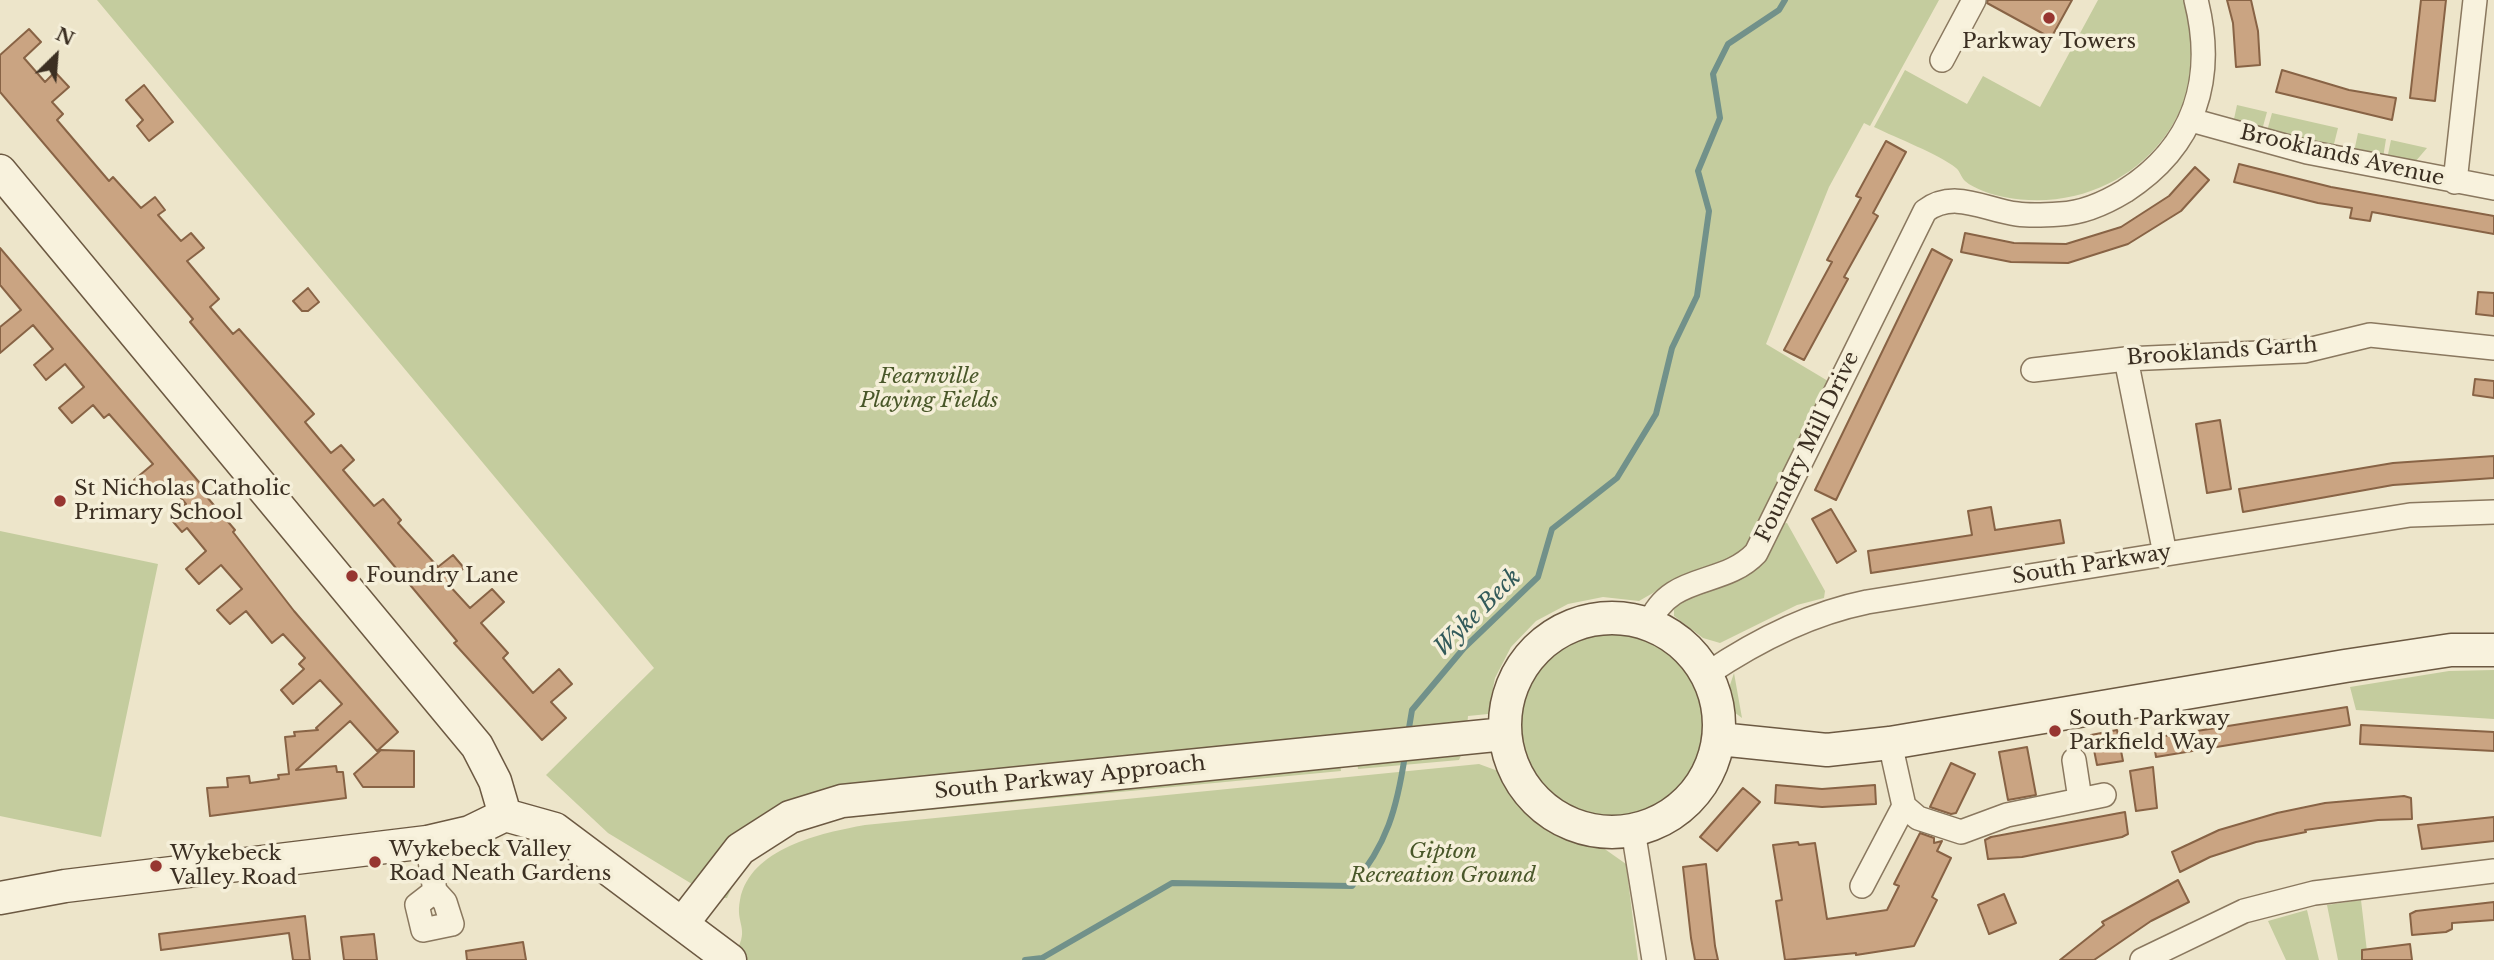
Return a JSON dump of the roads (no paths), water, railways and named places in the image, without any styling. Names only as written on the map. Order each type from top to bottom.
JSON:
[{"type":"street","points":[[1942,60],[1974,0]]},
{"type":"street","points":[[2191,120],[2203,75],[2203,29],[2196,0]]},
{"type":"street","points":[[2455,182],[2475,0]]},
{"type":"street","name":"Brooklands Avenue","points":[[2191,120],[2306,152],[2494,188]]},
{"type":"street","name":"Foundry Mill Drive","points":[[1649,624],[1659,604],[1678,589],[1736,569],[1756,553],[1925,211],[1946,200],[2018,214],[2065,214],[2109,201],[2148,176],[2179,141],[2191,120]]},
{"type":"street","points":[[0,171],[477,746],[495,781],[505,815]]},
{"type":"street","name":"Brooklands Garth","points":[[2033,370],[2126,359],[2304,351],[2370,335],[2494,348]]},
{"type":"street","points":[[2126,359],[2165,554]]},
{"type":"street","name":"South Parkway","points":[[1707,674],[1770,635],[1837,608],[2410,515],[2494,512]]},
{"type":"street","points":[[1600,618],[1649,624],[1688,648],[1707,674],[1718,707],[1719,739],[1710,771],[1691,799],[1659,822],[1633,830],[1597,831],[1563,820],[1534,799],[1514,769],[1505,734],[1507,701],[1519,670],[1540,645],[1568,627],[1600,618]]},
{"type":"street","points":[[1719,739],[1827,750],[1890,743],[2356,664],[2451,650],[2494,650]]},
{"type":"street","name":"South Parkway Approach","points":[[682,924],[740,849],[790,817],[842,801],[1505,734]]},
{"type":"street","points":[[1890,743],[1904,806],[1918,818],[1961,832],[2007,815],[2105,795]]},
{"type":"street","points":[[2074,760],[2080,799]]},
{"type":"street","points":[[1862,886],[1904,806]]},
{"type":"street","points":[[0,898],[65,886],[427,842],[470,832],[505,815],[555,829],[730,960]]},
{"type":"street","points":[[1633,830],[1654,960]]},
{"type":"street","points":[[427,842],[435,891]]},
{"type":"street","points":[[2142,960],[2244,911],[2314,893],[2494,871]]},
{"type":"waterway","name":"Wyke Beck","points":[[1408,734],[1412,710],[1464,648],[1538,577],[1552,529],[1617,478],[1656,414],[1672,348],[1697,296],[1709,211],[1698,171],[1720,118],[1713,74],[1728,44],[1779,10],[1785,0]]},
{"type":"waterway","name":"Wyke Beck","points":[[1025,960],[1042,958],[1172,883],[1352,886],[1374,856],[1389,825],[1405,755]]},
{"type":"place","name":"Parkway Towers","points":[[2049,18]]},
{"type":"place","name":"St Nicholas Catholic Primary School","points":[[60,501]]},
{"type":"place","name":"Foundry Lane","points":[[352,576]]},
{"type":"place","name":"South Parkway Parkfield Way","points":[[2055,731]]},
{"type":"place","name":"Wykebeck Valley Road Neath Gardens","points":[[375,862]]},
{"type":"place","name":"Wykebeck Valley Road","points":[[156,866]]},
{"type":"park label","name":"Fearnville Playing Fields","points":[[929,389]]},
{"type":"park label","name":"Gipton Recreation Ground","points":[[1443,864]]}]
